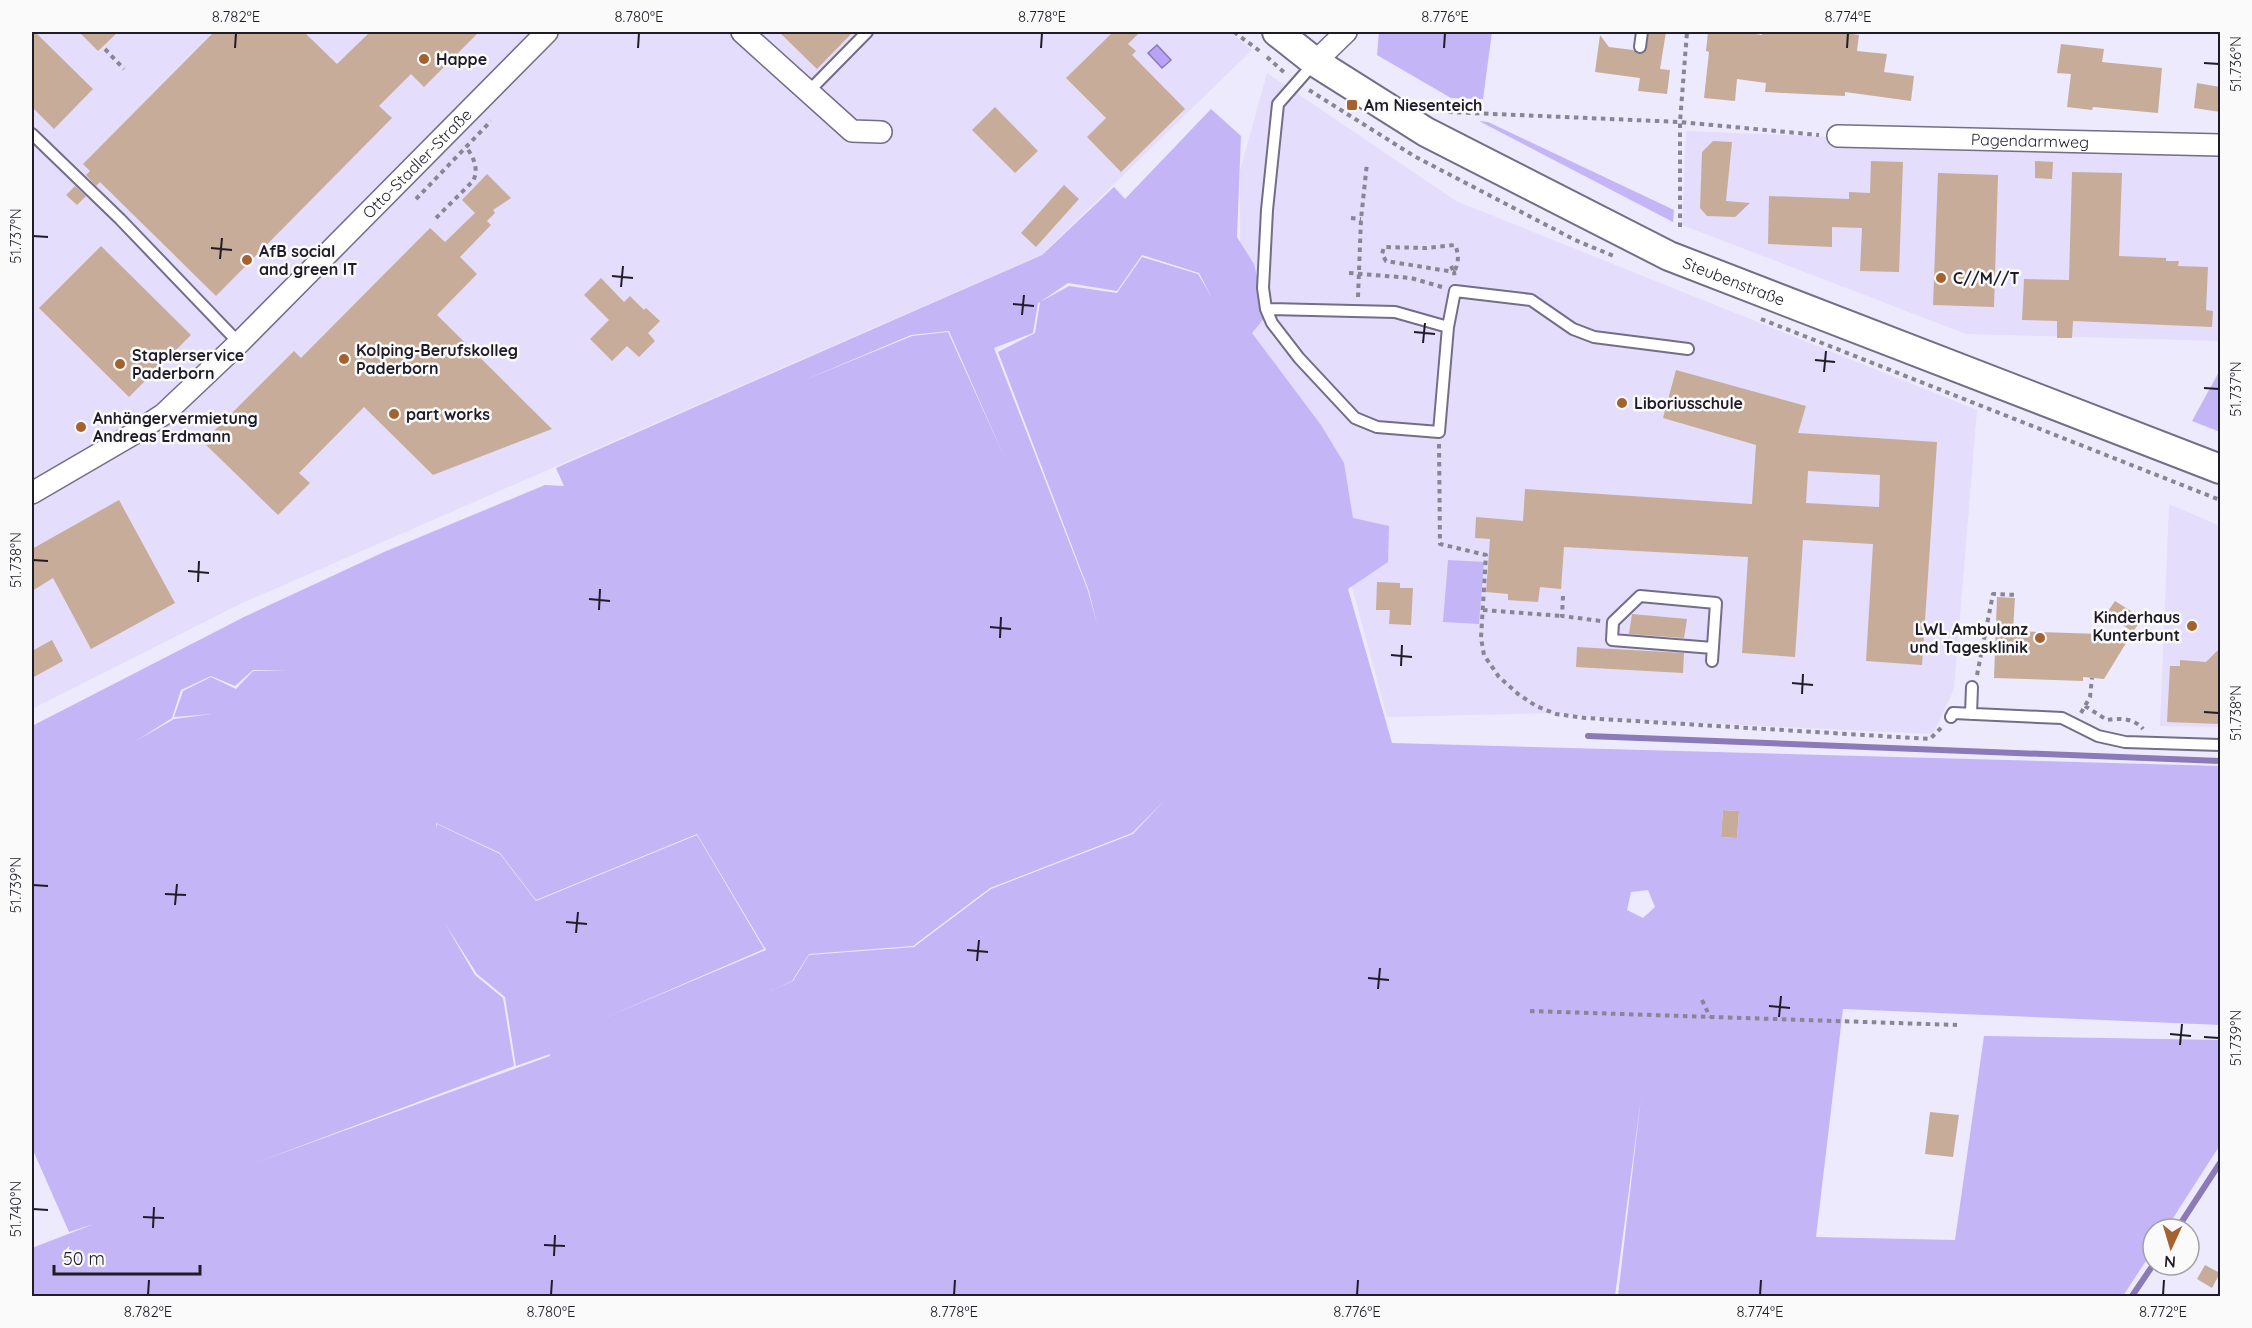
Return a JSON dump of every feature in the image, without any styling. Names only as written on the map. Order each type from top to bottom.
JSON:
[{"type":"street","name":"Otto-Stadler-Straße","points":[[32,493],[164,414],[239,343],[547,32]]},
{"type":"street","points":[[742,32],[852,131],[881,132]]},
{"type":"street","name":"Steubenstraße","points":[[1277,32],[1306,72],[1669,256],[2220,469]]},
{"type":"street","points":[[1306,72],[1346,32]]},
{"type":"street","name":"Pagendarmweg","points":[[1838,136],[2220,145]]},
{"type":"lane","points":[[809,91],[867,32]]},
{"type":"lane","points":[[1640,47],[1642,32]]},
{"type":"lane","points":[[1306,72],[1278,104],[1267,210],[1263,288],[1266,309],[1278,332],[1355,418],[1377,427],[1439,432],[1448,327],[1455,291],[1531,300],[1573,328],[1594,337],[1688,349]]},
{"type":"lane","points":[[32,134],[120,219],[239,343]]},
{"type":"lane","points":[[1266,309],[1395,312],[1448,327]]},
{"type":"lane","points":[[1712,661],[1713,648],[1716,603],[1640,596],[1613,622],[1612,640],[1713,648]]},
{"type":"lane","points":[[1971,714],[1972,687]]},
{"type":"lane","points":[[1951,717],[1953,713],[2062,718],[2098,736],[2125,742],[2220,745]]},
{"type":"path","points":[[1234,32],[1306,72]]},
{"type":"path","points":[[1680,227],[1680,122],[1687,32]]},
{"type":"path","points":[[105,49],[124,69]]},
{"type":"path","points":[[1448,112],[1680,122],[1838,136]]},
{"type":"path","points":[[416,199],[490,121]]},
{"type":"path","points":[[436,218],[473,182],[476,176],[475,163],[466,147]]},
{"type":"path","points":[[1358,310],[1361,219],[1367,163]]},
{"type":"path","points":[[1351,218],[1361,219]]},
{"type":"path","points":[[1452,252],[1455,245]]},
{"type":"path","points":[[1454,272],[1458,267],[1458,253],[1455,245]]},
{"type":"path","points":[[1454,272],[1386,261],[1382,255],[1384,248],[1455,245]]},
{"type":"path","points":[[1349,273],[1411,278],[1455,291],[1454,272],[1451,266]]},
{"type":"path","points":[[1439,432],[1440,544],[1486,555],[1480,638],[1484,655],[1499,677],[1536,706],[1556,714],[1614,720],[1930,739],[1951,717]]},
{"type":"path","points":[[1972,687],[1976,680],[1993,594],[2018,595]]},
{"type":"path","points":[[1562,616],[1563,596]]},
{"type":"path","points":[[1483,610],[1613,622]]},
{"type":"path","points":[[2075,724],[2091,697],[2092,678]]},
{"type":"path","points":[[2085,706],[2107,720],[2117,718],[2138,722],[2156,743]]},
{"type":"path","points":[[1702,1000],[1710,1017]]},
{"type":"path","points":[[1530,1011],[1956,1025]]},
{"type":"shaded area","points":[[32,32],[1230,32],[1252,50],[1041,255],[240,604],[32,709]]},
{"type":"shaded area","points":[[1379,32],[1492,32],[1483,99],[1451,98],[1377,55]]},
{"type":"shaded area","points":[[1157,45],[1171,60],[1162,68],[1148,53]]},
{"type":"shaded area","name":"Liboriusschule","points":[[1267,73],[1456,201],[1977,410],[1954,689],[1933,734],[1615,719],[1557,713],[1387,717],[1315,450],[1253,349],[1240,285],[1240,171]]},
{"type":"shaded area","points":[[1211,109],[1241,136],[1237,237],[1254,264],[1266,316],[1252,333],[1321,425],[1344,463],[1353,518],[1389,526],[1388,562],[1348,589],[1392,743],[2220,766],[2220,1025],[1843,1009],[1816,1237],[1955,1240],[1984,1036],[2220,1040],[2220,1145],[2174,1217],[2141,1217],[2141,1268],[2123,1296],[1618,1296],[1641,1098],[1615,1296],[32,1296],[32,1248],[94,1224],[69,1232],[32,1148],[32,726],[244,617],[384,552],[545,485],[564,486],[556,468],[1042,255],[1114,187],[1125,199]],"holes":[[[1142,255],[1199,273],[1212,298],[1198,274],[1142,257],[1117,293],[1069,286],[1040,302],[1068,283],[1117,291]],[[1040,302],[1035,333],[998,352],[1089,591],[1097,624],[1088,591],[994,348],[1033,333]],[[949,331],[1006,461],[948,332],[912,336],[800,382],[911,335]],[[253,670],[287,671],[253,671],[236,689],[211,677],[183,691],[174,717],[212,714],[174,719],[136,741],[172,718],[181,690],[211,676],[235,686]],[[1165,800],[1133,834],[991,889],[914,947],[809,955],[793,981],[770,991],[792,981],[809,954],[913,946],[990,888],[1132,833]],[[1723,810],[1739,811],[1737,838],[1721,837]],[[436,823],[500,853],[536,900],[697,834],[766,950],[607,1017],[764,949],[697,835],[536,901],[500,854],[437,824],[437,829]],[[1648,890],[1655,907],[1643,918],[1627,910],[1631,892]],[[444,922],[477,974],[505,997],[516,1066],[550,1054],[550,1056],[255,1163],[514,1066],[503,998],[475,975]]]},
{"type":"shaded area","points":[[1479,121],[1488,122],[1674,210],[1673,222]]},
{"type":"shaded area","points":[[1686,131],[2220,153],[2220,341],[1966,334],[1682,225]]},
{"type":"shaded area","points":[[2220,370],[2220,432],[2192,421]]},
{"type":"shaded area","name":"Kinderhaus Kunterbunt","points":[[2169,504],[2220,526],[2220,727],[2160,726]]},
{"type":"shaded area","points":[[1448,560],[1484,562],[1479,624],[1443,622]]},
{"type":"building","points":[[32,32],[35,32],[93,89],[54,129],[32,107]]},
{"type":"building","points":[[79,32],[118,32],[98,51]]},
{"type":"building","points":[[214,32],[304,32],[337,64],[370,32],[479,32],[424,87],[411,74],[379,106],[392,118],[216,296],[100,182],[96,186],[86,175],[90,171],[83,164]]},
{"type":"building","points":[[779,32],[853,32],[817,69]]},
{"type":"building","points":[[1113,32],[1140,32],[1128,44],[1136,51],[1132,55],[1185,109],[1121,172],[1087,137],[1106,118],[1066,78]]},
{"type":"building","points":[[1649,32],[1666,32],[1660,69],[1670,70],[1667,94],[1638,91],[1640,78],[1595,72],[1600,35],[1609,47],[1633,50],[1640,54],[1646,51]]},
{"type":"building","points":[[1708,32],[1742,32],[1762,35],[1762,32],[1852,32],[1852,34],[1859,35],[1857,51],[1887,54],[1884,72],[1914,76],[1911,101],[1845,92],[1845,96],[1765,92],[1766,83],[1737,79],[1735,101],[1704,98],[1709,52],[1706,51]]},
{"type":"building","points":[[2061,44],[2104,49],[2102,62],[2162,68],[2158,113],[2067,107],[2071,74],[2057,73]]},
{"type":"building","points":[[2197,83],[2220,87],[2220,112],[2194,108]]},
{"type":"building","points":[[995,107],[1038,151],[1015,173],[972,130]]},
{"type":"building","points":[[1713,141],[1732,142],[1726,201],[1750,203],[1735,217],[1707,216],[1700,208],[1702,152]]},
{"type":"building","points":[[1871,161],[1903,162],[1899,272],[1860,271],[1862,228],[1832,227],[1832,247],[1768,244],[1769,196],[1849,199],[1849,192],[1870,193]]},
{"type":"building","points":[[2035,161],[2053,162],[2052,179],[2035,178]]},
{"type":"building","points":[[2072,172],[2122,173],[2119,256],[2166,258],[2166,261],[2179,261],[2178,266],[2208,267],[2206,310],[2213,311],[2212,327],[2073,321],[2072,338],[2057,338],[2057,321],[2022,320],[2024,279],[2069,280]]},
{"type":"building","points":[[1938,173],[1998,175],[1994,307],[1933,305]]},
{"type":"building","points":[[487,174],[511,198],[493,210],[495,213],[487,221],[491,225],[460,257],[477,274],[437,315],[552,429],[433,475],[364,407],[299,473],[310,483],[278,515],[203,442],[294,351],[301,358],[430,228],[445,242],[475,213],[462,200]]},
{"type":"building","points":[[1064,185],[1079,199],[1036,247],[1021,233]]},
{"type":"building","points":[[75,186],[86,196],[77,205],[66,195]]},
{"type":"building","points":[[101,246],[191,335],[129,397],[39,308]]},
{"type":"building","points":[[601,278],[624,302],[630,296],[660,321],[648,333],[655,341],[639,357],[627,346],[612,361],[590,339],[609,320],[584,295]]},
{"type":"building","points":[[1676,370],[1806,406],[1798,433],[1937,442],[1922,665],[1866,661],[1873,544],[1803,540],[1795,657],[1742,653],[1748,557],[1564,547],[1561,589],[1540,587],[1538,602],[1508,600],[1508,594],[1486,592],[1490,539],[1475,538],[1476,517],[1523,521],[1525,489],[1752,504],[1756,445],[1663,418]],"holes":[[[1808,471],[1880,475],[1879,507],[1806,503]]]},
{"type":"building","points":[[119,500],[175,603],[91,649],[53,578],[32,591],[32,549]]},
{"type":"building","points":[[1377,582],[1400,583],[1400,588],[1413,588],[1411,625],[1389,624],[1390,610],[1376,610]]},
{"type":"building","name":"LWL Ambulanz und Tagesklinik","points":[[1997,597],[2015,598],[2013,631],[2131,635],[2104,679],[2083,677],[2083,681],[1994,678]]},
{"type":"building","points":[[2115,601],[2142,618],[2133,632],[2106,614]]},
{"type":"building","points":[[1632,614],[1687,619],[1684,638],[1629,634]]},
{"type":"building","points":[[52,640],[63,661],[32,678],[32,651]]},
{"type":"building","points":[[1577,647],[1684,653],[1683,673],[1576,667]]},
{"type":"building","points":[[2220,648],[2220,724],[2167,722],[2170,666],[2180,666],[2180,660],[2206,662]]},
{"type":"building","points":[[1723,810],[1739,811],[1737,838],[1721,837]]},
{"type":"building","points":[[1930,1112],[1959,1115],[1953,1157],[1925,1154]]},
{"type":"building","points":[[2205,1265],[2220,1273],[2212,1288],[2197,1279],[2201,1277]]},
{"type":"waterway","points":[[1588,736],[2220,761]]},
{"type":"waterway","points":[[2185,1217],[2220,1163]]},
{"type":"waterway","points":[[2132,1296],[2145,1277]]},
{"type":"place","name":"Happe","points":[[424,59]]},
{"type":"place","name":"Am Niesenteich","points":[[1352,105]]},
{"type":"place","name":"AfB social and green IT","points":[[247,260]]},
{"type":"place","name":"C//M//T","points":[[1941,278]]},
{"type":"place","name":"Kolping-Berufskolleg Paderborn","points":[[344,359]]},
{"type":"place","name":"Staplerservice Paderborn","points":[[120,364]]},
{"type":"place","name":"Liboriusschule","points":[[1622,403]]},
{"type":"place","name":"part works","points":[[394,414]]},
{"type":"place","name":"Anhängervermietung Andreas Erdmann","points":[[81,427]]},
{"type":"place","name":"Kinderhaus Kunterbunt","points":[[2192,626]]},
{"type":"place","name":"LWL Ambulanz und Tagesklinik","points":[[2040,638]]}]
